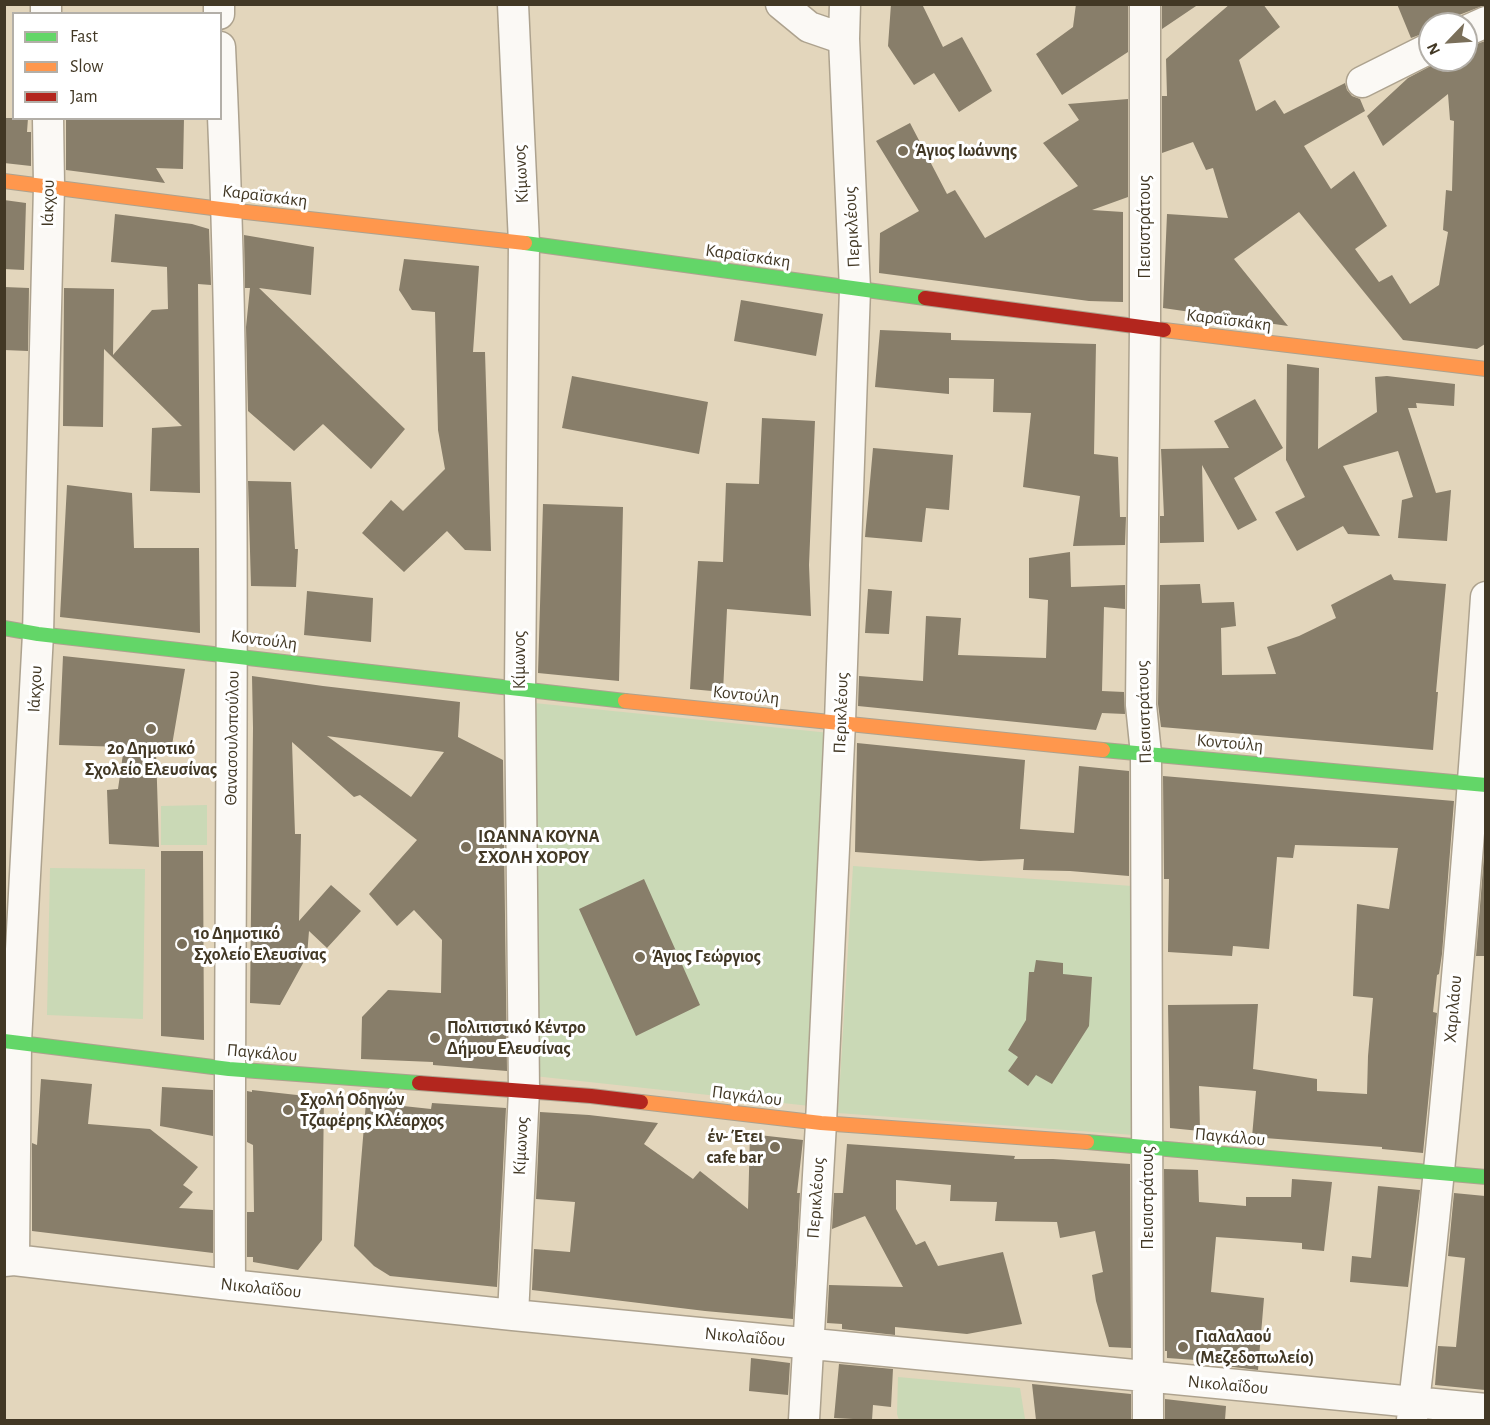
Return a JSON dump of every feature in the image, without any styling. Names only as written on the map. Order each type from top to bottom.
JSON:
[{"type":"main road","name":"Καραϊσκάκη","points":[[4,181],[228,210],[524,243],[1145,328],[1485,369]]},
{"type":"main road","name":"Κοντούλη","points":[[4,628],[38,634],[520,690],[1146,754],[1479,785]]},
{"type":"main road","name":"Παγκάλου","points":[[10,1042],[229,1069],[602,1097],[821,1123],[1148,1147],[1485,1177]]},
{"type":"street","name":"Κίμωνος","points":[[513,4],[524,243],[520,690],[524,1091],[513,1315]]},
{"type":"street","points":[[781,4],[809,27],[844,39]]},
{"type":"street","name":"Περικλέους","points":[[804,1420],[840,722],[855,289],[844,39],[845,4]]},
{"type":"street","name":"Πεισιστράτους","points":[[1145,4],[1145,328],[1141,705],[1146,754],[1148,1420]]},
{"type":"street","points":[[1362,82],[1418,54]]},
{"type":"street","name":"Θανασουλοπούλου","points":[[222,88],[228,210],[232,655],[230,1286]]},
{"type":"street","name":"Ιάκχου","points":[[9,1260],[10,1042],[38,634],[49,186],[48,120]]},
{"type":"street","name":"Χαριλάου","points":[[1413,1411],[1479,785],[1485,597]]},
{"type":"street","name":"Νικολαΐδου","points":[[9,1260],[230,1286],[1148,1378],[1413,1411],[1485,1409]]},
{"type":"green space","points":[[534,703],[830,733],[810,1106],[534,1076]]},
{"type":"green space","points":[[207,805],[207,845],[161,845],[161,806]]},
{"type":"green space","points":[[853,866],[1132,886],[1134,1135],[838,1113]]},
{"type":"green space","points":[[50,868],[145,869],[143,1019],[47,1015]]},
{"type":"green space","points":[[898,1377],[1020,1388],[1025,1419],[899,1420],[897,1414]]},
{"type":"building","points":[[891,4],[922,4],[943,47],[962,37],[992,91],[959,112],[934,73],[914,85],[888,46]]},
{"type":"building","points":[[1076,4],[1128,4],[1128,52],[1062,95],[1036,54],[1073,27]]},
{"type":"building","points":[[1162,4],[1199,4],[1162,29]]},
{"type":"building","points":[[1230,4],[1263,4],[1280,27],[1239,60],[1256,111],[1275,100],[1284,114],[1345,83],[1352,96],[1360,99],[1365,111],[1304,146],[1331,189],[1354,171],[1387,226],[1355,249],[1379,282],[1392,275],[1410,304],[1439,285],[1448,232],[1443,230],[1446,190],[1452,191],[1454,121],[1450,120],[1448,94],[1383,146],[1367,116],[1408,78],[1419,72],[1478,72],[1478,44],[1485,41],[1485,344],[1477,349],[1403,340],[1299,212],[1234,259],[1288,326],[1163,308],[1167,214],[1228,218],[1213,168],[1206,170],[1193,142],[1162,153],[1162,96],[1167,96],[1166,59]]},
{"type":"building","points":[[1397,4],[1485,4],[1467,12],[1418,12],[1418,35],[1411,38]]},
{"type":"building","points":[[1128,99],[1128,197],[1092,210],[1123,212],[1123,302],[1089,301],[879,273],[880,233],[919,211],[876,141],[910,123],[947,194],[955,190],[985,238],[1078,186],[1043,143],[1079,120],[1068,104]]},
{"type":"building","points":[[4,118],[28,120],[27,132],[31,132],[31,166],[4,163]]},
{"type":"building","points":[[66,120],[184,120],[183,169],[156,168],[165,183],[66,170]]},
{"type":"building","points":[[4,200],[26,203],[24,270],[4,269]]},
{"type":"building","points":[[115,214],[192,224],[209,229],[211,285],[198,284],[200,493],[150,491],[152,428],[182,426],[104,349],[103,427],[63,426],[64,288],[114,289],[113,355],[152,310],[168,309],[167,267],[111,262]]},
{"type":"building","points":[[244,235],[314,247],[311,295],[259,288],[405,429],[371,469],[323,424],[294,451],[248,411],[246,327],[250,288],[245,288]]},
{"type":"building","points":[[404,259],[479,266],[473,352],[485,352],[491,551],[465,550],[447,531],[404,572],[362,533],[391,500],[403,511],[445,469],[438,430],[435,312],[412,310],[399,290]]},
{"type":"building","points":[[4,287],[29,288],[28,351],[4,350]]},
{"type":"building","points":[[741,300],[823,314],[816,356],[734,341]]},
{"type":"building","points":[[880,330],[951,333],[951,340],[1096,344],[1094,454],[1118,457],[1120,517],[1126,517],[1125,545],[1073,546],[1080,496],[1023,487],[1031,413],[993,412],[994,379],[949,378],[949,394],[875,387]]},
{"type":"building","points":[[1287,364],[1319,368],[1318,449],[1377,412],[1375,377],[1387,376],[1455,384],[1454,406],[1416,403],[1417,408],[1408,408],[1436,493],[1451,490],[1447,541],[1398,538],[1402,500],[1413,497],[1398,451],[1343,466],[1380,536],[1348,534],[1343,526],[1297,551],[1275,512],[1305,497],[1286,460]]},
{"type":"building","points":[[572,376],[708,402],[699,454],[562,428]]},
{"type":"building","points":[[1255,399],[1283,448],[1234,478],[1257,520],[1238,530],[1202,465],[1204,542],[1160,543],[1160,516],[1164,516],[1161,449],[1229,448],[1214,421]]},
{"type":"building","points":[[762,418],[815,421],[809,565],[811,616],[727,609],[723,692],[690,689],[698,561],[723,562],[726,483],[759,484]]},
{"type":"building","points":[[873,448],[953,455],[949,510],[926,508],[922,542],[865,537]]},
{"type":"building","points":[[248,481],[291,482],[295,549],[298,549],[296,587],[251,586]]},
{"type":"building","points":[[67,485],[132,493],[134,548],[199,548],[200,633],[60,617]]},
{"type":"building","points":[[543,504],[623,507],[619,681],[538,673]]},
{"type":"building","points":[[1070,552],[1071,587],[1125,585],[1125,609],[1104,607],[1102,691],[1124,692],[1125,714],[1102,713],[1096,730],[858,706],[859,676],[923,681],[926,616],[961,618],[958,655],[1046,658],[1048,600],[1029,598],[1029,558]]},
{"type":"building","points":[[1391,574],[1394,580],[1446,584],[1433,750],[1161,727],[1158,704],[1160,585],[1200,584],[1202,603],[1234,602],[1236,626],[1221,628],[1222,675],[1276,674],[1267,647],[1299,636],[1336,618],[1331,605]]},
{"type":"building","points":[[868,589],[892,591],[889,634],[865,633]]},
{"type":"building","points":[[307,591],[373,598],[371,642],[304,635]]},
{"type":"building","points":[[63,656],[185,669],[171,751],[156,751],[159,847],[109,844],[107,790],[118,789],[124,747],[59,745]]},
{"type":"building","points":[[252,676],[460,702],[458,737],[503,760],[507,1071],[433,1065],[433,1062],[361,1059],[362,1017],[388,990],[441,993],[442,940],[414,910],[397,926],[369,894],[417,840],[360,795],[354,797],[292,742],[295,834],[301,834],[299,921],[331,885],[361,911],[327,948],[309,931],[307,956],[280,1005],[250,1003]],"holes":[[[327,736],[444,752],[411,797]]]},
{"type":"building","points":[[857,743],[1025,760],[1020,829],[1074,833],[1079,766],[1129,771],[1129,876],[1023,870],[1024,859],[980,861],[855,852]]},
{"type":"building","points":[[1163,776],[1454,801],[1442,954],[1433,1012],[1437,1013],[1423,1153],[1382,1149],[1382,1147],[1252,1137],[1256,1091],[1199,1086],[1200,1131],[1170,1128],[1168,1005],[1258,1004],[1253,1069],[1317,1079],[1317,1091],[1367,1094],[1373,998],[1353,996],[1357,904],[1389,909],[1398,848],[1295,845],[1293,858],[1277,857],[1269,949],[1233,946],[1232,956],[1168,952],[1169,879],[1164,879]]},
{"type":"building","points":[[1485,843],[1485,956],[1476,956]]},
{"type":"building","name":"1ο Δημοτικό Σχολείο Ελευσίνας","points":[[161,851],[203,851],[204,1040],[161,1036]]},
{"type":"building","name":"Άγιος Γεώργιος","points":[[644,879],[700,1005],[636,1036],[579,909]]},
{"type":"building","points":[[1036,960],[1063,963],[1063,974],[1092,977],[1089,1026],[1052,1084],[1036,1075],[1028,1086],[1008,1071],[1018,1057],[1008,1050],[1026,1020],[1029,972],[1034,972]]},
{"type":"building","points":[[41,1079],[92,1084],[88,1124],[150,1129],[198,1167],[183,1185],[193,1192],[179,1208],[213,1210],[213,1253],[32,1231],[32,1143],[37,1145]]},
{"type":"building","points":[[162,1087],[213,1090],[213,1136],[160,1126]]},
{"type":"building","points":[[252,1090],[324,1098],[322,1240],[298,1270],[253,1262],[253,1257],[247,1257],[247,1212],[254,1212],[253,1145],[247,1142],[247,1091],[252,1092]]},
{"type":"building","points":[[366,1102],[431,1109],[432,1103],[506,1108],[497,1287],[390,1276],[374,1266],[354,1246]]},
{"type":"building","points":[[540,1112],[658,1123],[644,1144],[693,1179],[700,1171],[748,1209],[750,1134],[803,1140],[797,1193],[800,1193],[793,1319],[532,1290],[534,1249],[570,1252],[575,1202],[536,1199]]},
{"type":"building","points":[[847,1144],[1015,1156],[1014,1159],[1130,1164],[1131,1348],[1109,1347],[1096,1301],[1092,1275],[1103,1272],[1095,1231],[1060,1238],[1057,1222],[995,1221],[997,1202],[950,1201],[951,1185],[896,1180],[896,1209],[916,1245],[925,1241],[938,1266],[1003,1252],[1022,1324],[967,1334],[895,1327],[895,1335],[842,1329],[842,1324],[827,1323],[829,1285],[903,1287],[865,1216],[832,1229],[834,1193],[843,1193]]},
{"type":"building","points":[[1164,1169],[1198,1170],[1199,1202],[1246,1206],[1246,1197],[1291,1197],[1292,1179],[1332,1182],[1324,1251],[1302,1249],[1302,1243],[1216,1237],[1211,1292],[1264,1298],[1258,1370],[1225,1366],[1225,1362],[1167,1358],[1167,1351],[1165,1351]]},
{"type":"building","points":[[1378,1186],[1420,1190],[1408,1287],[1350,1282],[1352,1256],[1371,1258]]},
{"type":"building","points":[[1454,1193],[1485,1196],[1485,1390],[1435,1385],[1438,1346],[1456,1347],[1465,1258],[1448,1256]]},
{"type":"building","points":[[751,1358],[790,1363],[788,1395],[749,1391]]},
{"type":"building","points":[[839,1364],[893,1369],[891,1407],[873,1405],[872,1420],[834,1418]]},
{"type":"building","points":[[1032,1384],[1131,1394],[1131,1420],[1036,1420]]},
{"type":"building","points":[[1165,1399],[1226,1406],[1225,1420],[1165,1420]]},
{"type":"traffic: fast","points":[[525,243],[925,298]]},
{"type":"traffic: fast","points":[[4,628],[38,634],[625,701]]},
{"type":"traffic: fast","points":[[1103,750],[1486,785]]},
{"type":"traffic: fast","points":[[4,1041],[229,1069],[419,1083]]},
{"type":"traffic: fast","points":[[1087,1142],[1486,1177]]},
{"type":"traffic: slow","points":[[4,181],[228,210],[525,243]]},
{"type":"traffic: slow","points":[[1164,330],[1486,369]]},
{"type":"traffic: slow","points":[[625,701],[1103,750]]},
{"type":"traffic: slow","points":[[641,1102],[821,1123],[1087,1142]]},
{"type":"traffic: jam","points":[[925,298],[1164,330]]},
{"type":"traffic: jam","points":[[419,1083],[641,1102]]},
{"type":"place","name":"Άγιος Ιωάννης","points":[[903,151]]},
{"type":"place","name":"2ο Δημοτικό Σχολείο Ελευσίνας","points":[[151,729]]},
{"type":"place","name":"ΙΩΑΝΝΑ ΚΟΥΝΑ ΣΧΟΛΗ ΧΟΡΟΥ","points":[[466,847]]},
{"type":"place","name":"1ο Δημοτικό Σχολείο Ελευσίνας","points":[[182,944]]},
{"type":"place","name":"Άγιος Γεώργιος","points":[[640,957]]},
{"type":"place","name":"Πολιτιστικό Κέντρο Δήμου Ελευσίνας","points":[[435,1038]]},
{"type":"place","name":"Σχολή Οδηγών Τζαφέρης Κλέαρχος","points":[[288,1110]]},
{"type":"place","name":"έν- Έτει cafe bar","points":[[775,1147]]},
{"type":"place","name":"Γιαλαλαού (Μεζεδοπωλείο)","points":[[1183,1347]]}]
